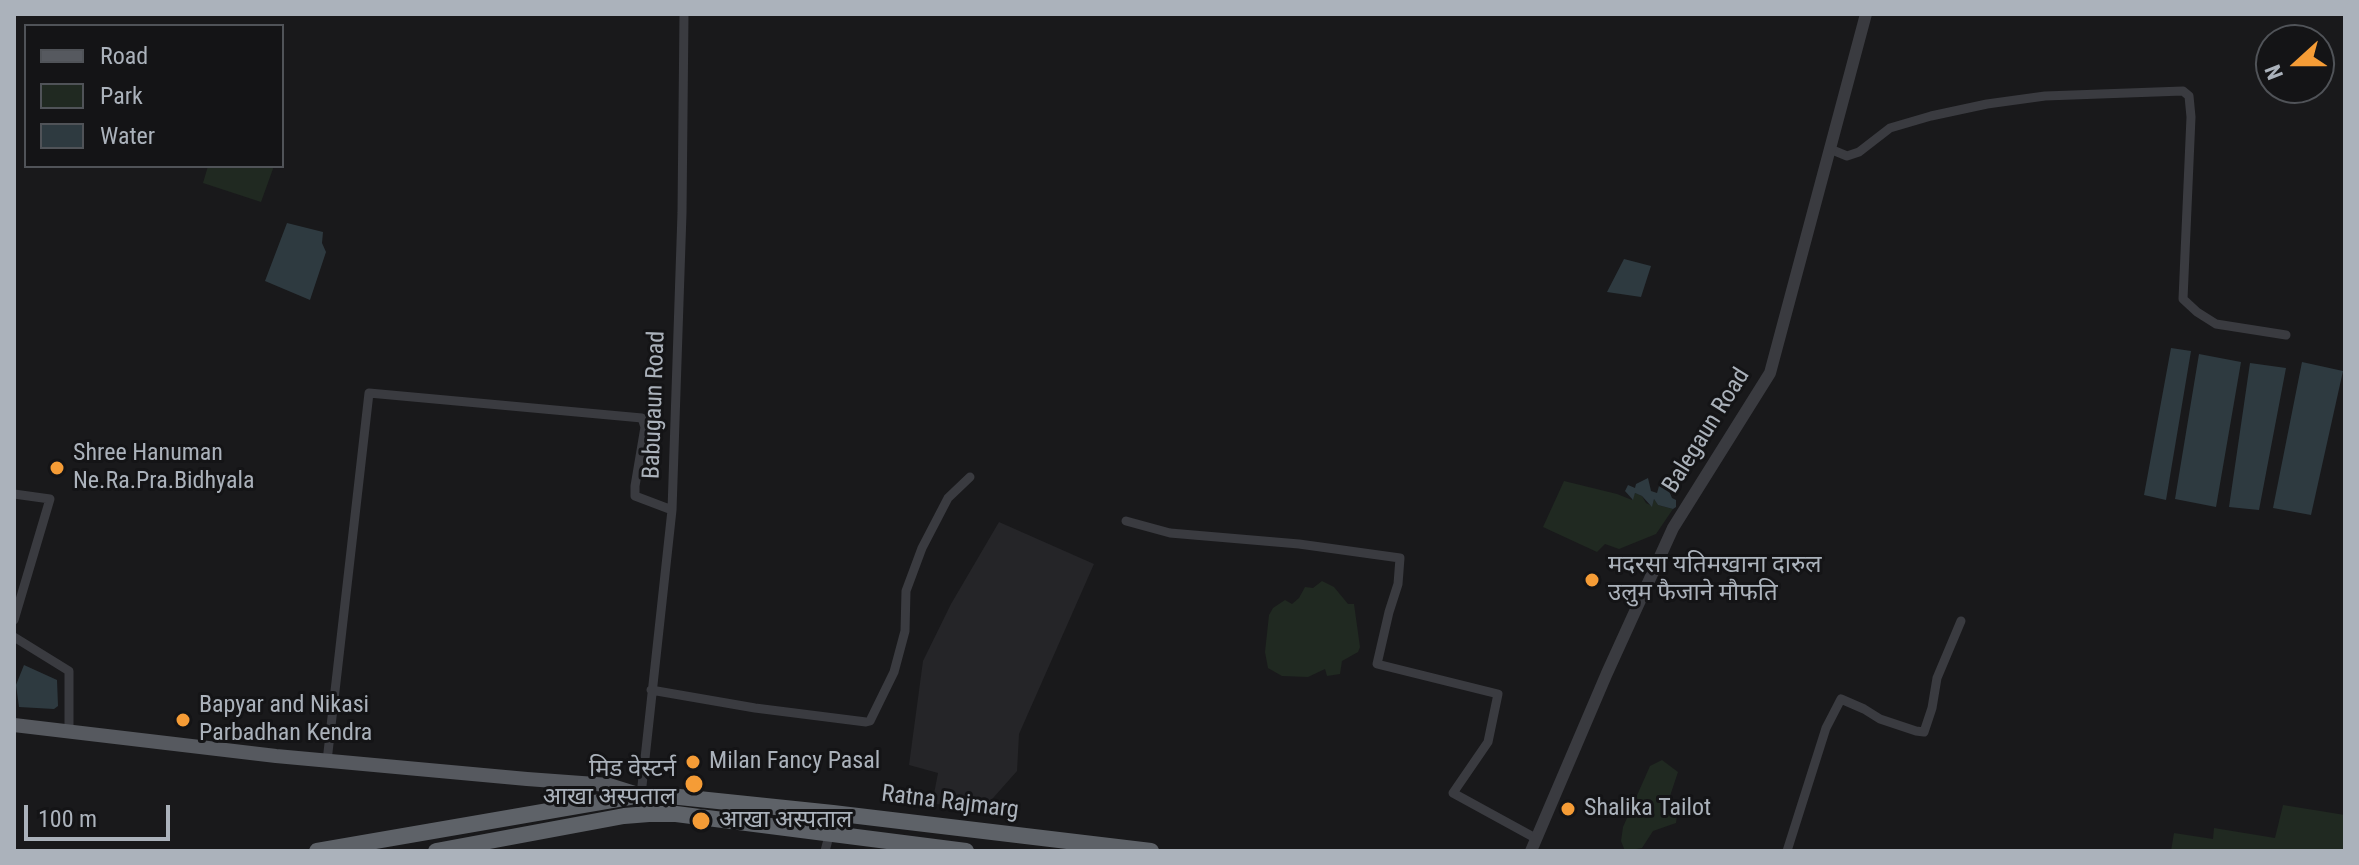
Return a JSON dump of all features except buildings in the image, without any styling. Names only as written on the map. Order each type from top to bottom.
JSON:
[{"type":"highway","name":"Ratna Rajmarg","points":[[317,851],[641,795],[833,813],[1151,851]]},
{"type":"highway","name":"Ratna Rajmarg","points":[[436,851],[649,814],[676,814],[966,851]]},
{"type":"main road","points":[[14,725],[327,761],[609,785],[641,795]]},
{"type":"street","name":"Babugaun Road","points":[[641,795],[672,510],[682,213],[684,14]]},
{"type":"street","name":"Balegaun Road","points":[[1534,845],[1673,528],[1770,373],[1866,14]]},
{"type":"street","points":[[1830,149],[1847,156],[1859,152],[1890,128],[1987,104],[2045,96],[2183,91],[2189,96],[2191,117],[2183,299],[2216,324],[2286,335]]},
{"type":"street","points":[[327,761],[369,393],[642,418],[645,427],[635,496],[672,510]]},
{"type":"street","points":[[651,690],[755,708],[870,721],[894,672],[905,631],[906,591],[922,548],[948,498],[970,477]]},
{"type":"street","points":[[14,494],[50,499],[14,620]]},
{"type":"street","points":[[1126,521],[1170,533],[1299,544],[1400,558],[1398,584],[1377,664],[1498,694],[1488,742],[1453,793],[1534,845]]},
{"type":"street","points":[[1787,851],[1826,728],[1841,699],[1880,719],[1924,732],[1937,678],[1961,621]]},
{"type":"street","points":[[14,637],[69,671],[69,732]]},
{"type":"street","points":[[821,834],[829,836],[825,851]]},
{"type":"shaded area","points":[[999,522],[1094,564],[1019,734],[1017,771],[986,806],[932,804],[938,773],[909,765],[923,661],[951,604]]},
{"type":"green space","points":[[207,168],[273,168],[261,202],[203,183]]},
{"type":"green space","points":[[1564,481],[1632,500],[1635,493],[1652,506],[1654,499],[1658,505],[1673,509],[1656,534],[1619,549],[1605,544],[1597,552],[1543,527]]},
{"type":"green space","points":[[1322,581],[1334,587],[1348,604],[1354,604],[1360,647],[1358,652],[1342,661],[1340,674],[1327,676],[1325,669],[1308,677],[1282,676],[1268,668],[1265,652],[1269,615],[1285,600],[1292,604],[1305,587],[1313,588]]},
{"type":"green space","points":[[1662,760],[1678,772],[1669,799],[1677,815],[1676,823],[1653,831],[1642,848],[1625,851],[1621,841],[1623,827],[1650,766]]},
{"type":"green space","points":[[2283,805],[2345,815],[2345,851],[2171,851],[2174,833],[2213,839],[2214,828],[2275,838]]},
{"type":"water","points":[[287,223],[323,232],[322,243],[326,252],[310,300],[265,281]]},
{"type":"water","points":[[1624,259],[1651,266],[1641,297],[1607,292]]},
{"type":"water","points":[[2171,348],[2191,351],[2166,500],[2144,495]]},
{"type":"water","points":[[2199,354],[2241,362],[2216,507],[2175,499]]},
{"type":"water","points":[[2302,362],[2343,371],[2311,515],[2273,508]]},
{"type":"water","points":[[2250,363],[2286,368],[2259,510],[2229,507]]},
{"type":"water","points":[[1648,478],[1651,491],[1657,493],[1659,486],[1669,491],[1676,500],[1676,507],[1658,505],[1654,499],[1652,507],[1642,496],[1635,493],[1633,500],[1625,491],[1628,485],[1635,488],[1636,484]]},
{"type":"water","points":[[24,665],[57,680],[58,706],[54,709],[19,707],[16,685]]},
{"type":"place","name":"Shree Hanuman Ne.Ra.Pra.Bidhyala","points":[[57,468]]},
{"type":"place","name":"मदरसा यतिमखाना दारुल उलुम फैजाने माैफति","points":[[1592,580]]},
{"type":"place","name":"Bapyar and Nikasi Parbadhan Kendra","points":[[183,720]]},
{"type":"place","name":"Milan Fancy Pasal","points":[[693,762]]},
{"type":"place","name":"मिड वेस्टर्न आखा अस्पताल","points":[[694,784]]},
{"type":"place","name":"Shalika Tailot","points":[[1568,809]]},
{"type":"place","name":"आखा अस्पताल","points":[[701,821]]}]
